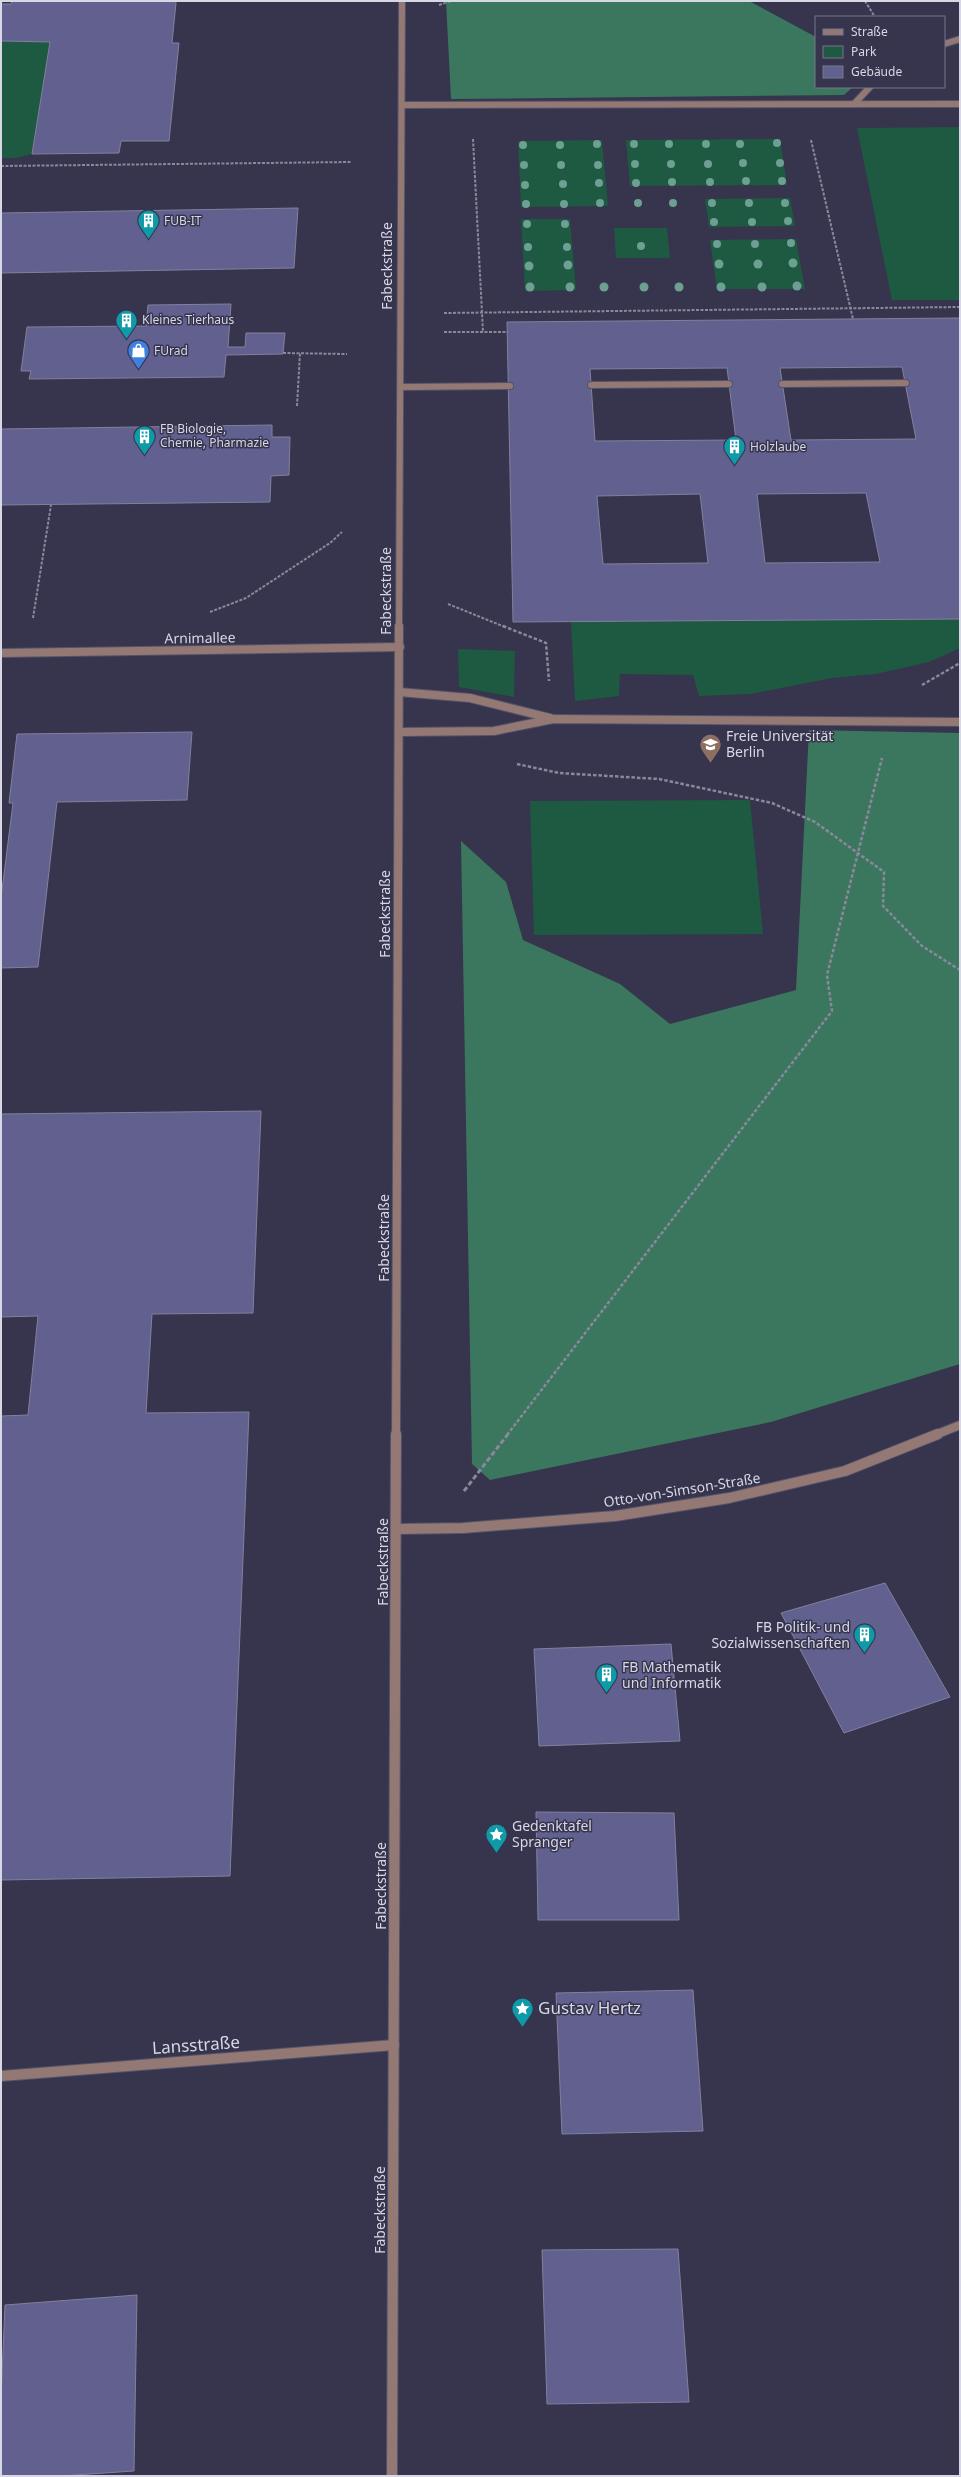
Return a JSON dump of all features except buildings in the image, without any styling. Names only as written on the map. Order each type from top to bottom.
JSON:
[{"type":"street","name":"Fabeckstraße","points":[[392,2476],[402,1]]},
{"type":"street","points":[[945,44],[960,39]]},
{"type":"street","points":[[854,104],[869,88]]},
{"type":"street","points":[[402,105],[960,104]]},
{"type":"street","points":[[782,384],[906,383]]},
{"type":"street","points":[[590,385],[729,384]]},
{"type":"street","points":[[400,387],[510,386]]},
{"type":"street","name":"Arnimallee","points":[[1,653],[400,647]]},
{"type":"street","points":[[399,692],[470,698],[552,719]]},
{"type":"street","points":[[400,732],[494,732],[552,719],[894,720],[960,722]]},
{"type":"street","name":"Otto-von-Simson-Straße","points":[[397,1529],[463,1528],[615,1516],[729,1498],[845,1471],[960,1425]]},
{"type":"street","name":"Lansstraße","points":[[1,2076],[394,2045]]},
{"type":"path","points":[[439,5],[451,1]]},
{"type":"path","points":[[865,1],[874,16]]},
{"type":"path","points":[[803,104],[853,319]]},
{"type":"path","points":[[471,105],[483,332]]},
{"type":"path","points":[[1,166],[351,162]]},
{"type":"path","points":[[444,313],[960,307]]},
{"type":"path","points":[[444,332],[508,332]]},
{"type":"path","points":[[284,352],[346,354]]},
{"type":"path","points":[[297,406],[300,353]]},
{"type":"path","points":[[33,620],[51,505]]},
{"type":"path","points":[[208,614],[246,598],[330,543],[342,532]]},
{"type":"path","points":[[448,604],[546,642]]},
{"type":"path","points":[[462,1493],[832,1011],[827,975],[859,855],[882,758],[896,738],[894,720]]},
{"type":"path","points":[[512,763],[559,773],[659,779],[772,803],[815,822],[884,872],[884,906],[922,946],[960,970]]},
{"type":"green space","points":[[446,1],[749,1],[815,36],[815,88],[852,88],[844,95],[451,99]]},
{"type":"green space","points":[[1,42],[50,42],[32,154],[16,158],[1,158]]},
{"type":"green space","points":[[960,127],[960,300],[892,300],[857,128]]},
{"type":"green space","points":[[780,139],[787,185],[630,186],[626,140]]},
{"type":"green space","points":[[602,140],[608,206],[521,207],[518,141]]},
{"type":"green space","points":[[790,198],[795,226],[709,227],[705,199]]},
{"type":"green space","points":[[521,219],[570,219],[576,290],[525,291]]},
{"type":"green space","points":[[614,228],[667,228],[670,258],[616,258]]},
{"type":"green space","points":[[796,239],[805,289],[717,289],[710,240]]},
{"type":"green space","points":[[960,619],[960,648],[929,662],[876,674],[832,678],[750,694],[699,696],[693,675],[620,674],[619,696],[575,701],[571,622]]},
{"type":"green space","points":[[458,649],[515,651],[514,697],[459,687]]},
{"type":"green space","points":[[809,730],[960,733],[960,1364],[771,1422],[490,1480],[472,1464],[461,841],[506,882],[523,940],[620,984],[670,1024],[796,990]]},
{"type":"green space","points":[[750,800],[763,934],[534,935],[530,801]]},
{"type":"place","name":"FUB-IT","points":[[148,240]]},
{"type":"place","name":"Kleines Tierhaus","points":[[127,340]]},
{"type":"place","name":"FUrad","points":[[138,370]]},
{"type":"place","name":"FB Biologie, Chemie, Pharmazie","points":[[145,456]]},
{"type":"place","name":"Holzlaube","points":[[735,466]]},
{"type":"place","name":"Freie Universität Berlin","points":[[710,764]]},
{"type":"place","name":"FB Politik- und Sozialwissenschaften","points":[[865,1654]]},
{"type":"place","name":"FB Mathematik und Informatik","points":[[606,1694]]},
{"type":"place","name":"Gedenktafel Spranger","points":[[496,1854]]},
{"type":"place","name":"Gustav Hertz","points":[[522,2028]]}]
